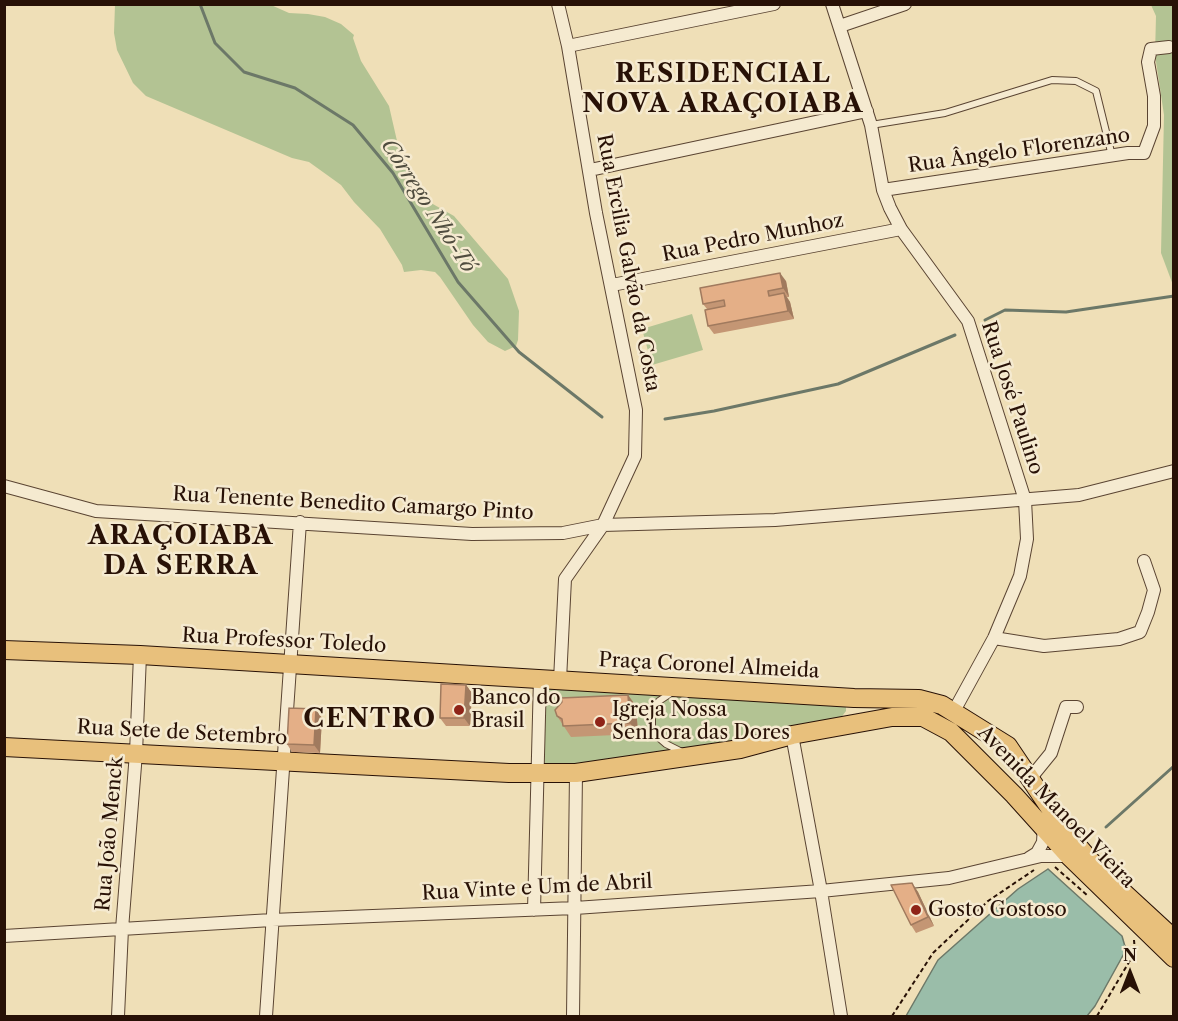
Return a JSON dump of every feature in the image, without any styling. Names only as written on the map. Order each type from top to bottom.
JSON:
[{"type":"main road","name":"Rua Professor Toledo","points":[[4,650],[140,655],[560,680]]},
{"type":"main road","name":"Praça Coronel Almeida","points":[[560,680],[854,698]]},
{"type":"main road","name":"Avenida Manoel Vieira","points":[[854,698],[919,699],[942,705],[1008,746],[1066,832],[1096,867],[1173,939]]},
{"type":"main road","name":"Avenida Manoel Vieira","points":[[792,735],[892,717],[923,717],[951,732],[1069,856],[1173,958]]},
{"type":"main road","points":[[537,774],[576,773],[740,749],[792,735]]},
{"type":"main road","name":"Rua Sete de Setembro","points":[[4,747],[537,774]]},
{"type":"main road","points":[[1000,781],[1015,783],[1026,775]]},
{"type":"street","name":"Rua Ercilia Galvão da Costa","points":[[558,4],[568,46],[597,213],[636,410],[634,456],[603,525],[565,579],[560,680]]},
{"type":"street","points":[[568,46],[774,4]]},
{"type":"street","name":"Rua José Paulino","points":[[832,4],[871,125],[883,190],[901,229],[968,321],[1024,500],[1027,539],[1020,576],[994,638],[954,711]]},
{"type":"street","points":[[840,26],[905,4]]},
{"type":"street","name":"Rua Ângelo Florenzano","points":[[883,190],[1144,153],[1154,126],[1154,96],[1148,62],[1151,49],[1169,47]]},
{"type":"street","points":[[590,170],[867,111]]},
{"type":"street","name":"Rua Pedro Munhoz","points":[[612,285],[901,229]]},
{"type":"street","name":"Rua Tenente Benedito Camargo Pinto","points":[[4,486],[96,511],[472,534],[563,533],[603,525],[775,520],[1079,495],[1173,471]]},
{"type":"street","points":[[266,1017],[300,522]]},
{"type":"street","points":[[994,638],[1044,646],[1119,639],[1140,632],[1154,590],[1144,561]]},
{"type":"street","name":"Rua João Menck","points":[[118,1017],[122,928],[136,753],[140,655]]},
{"type":"street","points":[[534,910],[540,678]]},
{"type":"street","points":[[1026,775],[1051,753],[1066,707],[1077,707]]},
{"type":"street","points":[[792,735],[821,891],[841,1017]]},
{"type":"street","points":[[573,1017],[576,773]]},
{"type":"street","points":[[1028,859],[1036,853],[1043,842],[1044,802]]},
{"type":"street","name":"Rua Vinte e Um de Abril","points":[[4,936],[272,920],[575,908],[821,891],[950,878],[1041,856],[1069,856]]},
{"type":"lane","points":[[871,125],[945,113],[1052,80],[1076,81],[1096,91],[1112,156]]},
{"type":"lane","points":[[686,687],[666,695],[658,702],[652,717],[652,727],[666,744],[693,756]]},
{"type":"path","points":[[1051,863],[1093,900]]},
{"type":"path","points":[[892,1017],[933,953],[961,924],[988,901],[1042,867]]},
{"type":"path","points":[[1097,1017],[1135,952],[1131,934]]},
{"type":"shaded area","points":[[115,5],[271,5],[289,13],[325,17],[341,24],[354,35],[361,61],[389,106],[400,154],[413,183],[431,203],[454,216],[508,279],[519,311],[516,346],[505,351],[488,342],[435,272],[421,270],[404,272],[380,229],[341,185],[309,162],[292,158],[146,96],[133,83],[117,50],[114,33]]},
{"type":"shaded area","points":[[1151,5],[1173,5],[1173,285],[1161,253],[1164,115],[1155,55],[1156,16]]},
{"type":"shaded area","points":[[692,314],[703,350],[652,365],[642,329]]},
{"type":"shaded area","points":[[542,681],[846,703],[846,711],[840,719],[782,735],[540,771]]},
{"type":"shaded area","points":[[1048,869],[1122,936],[1126,950],[1095,1006],[1087,1016],[906,1016],[938,960],[1018,889]]},
{"type":"building","points":[[780,273],[783,288],[768,291],[769,296],[784,293],[788,311],[708,326],[705,310],[725,306],[724,300],[703,304],[700,288]]},
{"type":"building","points":[[441,684],[466,685],[464,718],[440,718]]},
{"type":"building","points":[[628,695],[630,723],[563,726],[562,719],[557,716],[555,710],[562,702],[561,698]]},
{"type":"building","points":[[289,708],[316,709],[314,745],[287,744]]},
{"type":"building","name":"Gosto Gostoso","points":[[912,883],[928,917],[911,925],[891,885]]},
{"type":"waterway","name":"Córrego Nhó-Tó","points":[[200,4],[215,43],[244,72],[295,88],[353,125],[393,173],[458,282],[519,352],[602,417]]},
{"type":"waterway","name":"Córrego Nhó-Tó","points":[[985,320],[1005,310],[1066,312],[1174,296]]},
{"type":"waterway","name":"Córrego Nhó-Tó","points":[[665,419],[714,411],[838,384],[955,335]]},
{"type":"waterway","points":[[1106,827],[1174,766]]},
{"type":"place","name":"Banco do Brasil","points":[[459,710]]},
{"type":"place","name":"Igreja Nossa Senhora das Dores","points":[[600,722]]},
{"type":"place","name":"Gosto Gostoso","points":[[916,910]]},
{"type":"district","name":"RESIDENCIAL NOVA ARAÇOIABA","points":[[723,88]]},
{"type":"district","name":"ARAÇOIABA DA SERRA","points":[[181,551]]},
{"type":"district","name":"CENTRO","points":[[370,719]]}]
